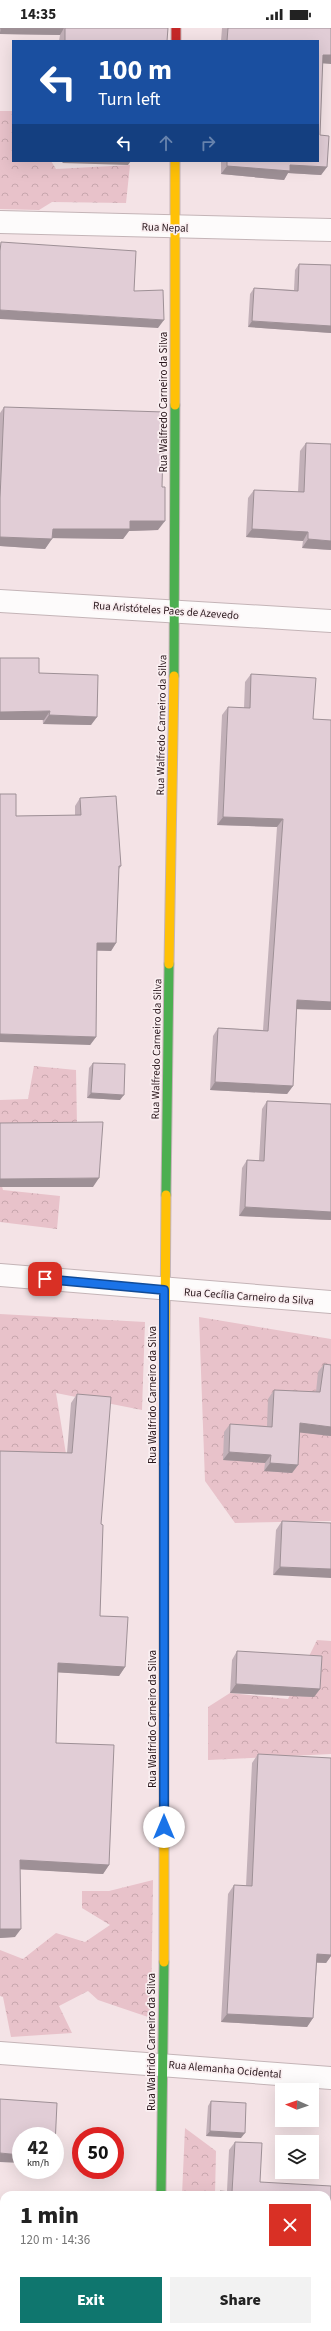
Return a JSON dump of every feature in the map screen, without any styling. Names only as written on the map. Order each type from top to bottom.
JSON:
[{"type":"main road","points":[[176,28],[176,40]]},
{"type":"main road","name":"Rua Walfredo Carneiro da Silva","points":[[164,1290],[175,610],[175,162]]},
{"type":"main road","name":"Rua Walfrido Carneiro da Silva","points":[[161,2191],[164,2064],[164,1290]]},
{"type":"street","name":"Rua Nepal","points":[[0,222],[331,230]]},
{"type":"street","name":"Rua Aristóteles Paes de Azevedo","points":[[0,600],[175,610],[331,622]]},
{"type":"street","name":"Rua Cecília Carneiro da Silva","points":[[0,1275],[164,1290],[331,1302]]},
{"type":"street","name":"Rua Alemanha Ocidental","points":[[0,2053],[164,2064],[331,2078]]},
{"type":"green space","points":[[0,111],[12,111],[12,162],[52,162],[56,169],[130,165],[126,203],[52,202],[39,210],[0,209]]},
{"type":"green space","points":[[34,1066],[76,1070],[77,1126],[0,1147],[0,1100],[28,1099]]},
{"type":"green space","points":[[0,1179],[3,1190],[60,1196],[57,1229],[0,1222]]},
{"type":"green space","points":[[0,1314],[145,1322],[142,1410],[56,1393],[67,1460],[0,1457]]},
{"type":"green space","points":[[199,1317],[331,1339],[331,1521],[235,1523],[205,1481]]},
{"type":"green space","points":[[317,1640],[331,1641],[331,1754],[208,1760],[208,1707],[230,1693],[288,1699]]},
{"type":"green space","points":[[153,1880],[151,2018],[98,2000],[88,1991],[59,2006],[72,2033],[11,2037],[3,1997],[0,1996],[0,1950],[23,1959],[56,1933],[85,1942],[110,1925],[82,1908],[82,1891],[109,1891]]},
{"type":"green space","points":[[185,2128],[216,2151],[215,2191],[182,2191]]},
{"type":"building","points":[[65,28],[168,28],[167,40],[65,40]]},
{"type":"building","points":[[228,28],[331,28],[331,55],[323,55],[320,135],[329,136],[327,167],[290,165],[290,171],[227,166],[227,162],[319,162],[319,40],[227,40]]},
{"type":"building","points":[[1,242],[136,251],[134,291],[163,290],[164,320],[0,310]]},
{"type":"building","points":[[299,264],[331,265],[331,326],[252,321],[254,288],[298,291]]},
{"type":"building","points":[[4,407],[164,412],[162,487],[165,487],[165,521],[130,521],[130,529],[53,529],[52,539],[0,537]]},
{"type":"building","points":[[306,443],[331,444],[331,541],[308,539],[308,532],[252,529],[254,490],[304,492]]},
{"type":"building","points":[[0,658],[39,658],[39,673],[98,675],[97,717],[49,715],[50,711],[0,712]]},
{"type":"building","points":[[251,674],[316,678],[313,719],[331,720],[331,1002],[297,1000],[293,1086],[215,1082],[218,1028],[268,1031],[283,819],[223,817],[228,707],[250,708]]},
{"type":"building","points":[[0,794],[16,794],[16,816],[81,815],[80,798],[116,796],[121,866],[119,866],[116,943],[97,943],[96,1037],[0,1034]]},
{"type":"building","points":[[93,1063],[125,1064],[124,1095],[91,1093]]},
{"type":"building","points":[[267,1101],[331,1104],[331,1212],[245,1207],[247,1160],[264,1161]]},
{"type":"building","points":[[103,1122],[99,1178],[0,1179],[0,1123]]},
{"type":"building","points":[[324,1364],[331,1365],[331,1427],[300,1423],[298,1465],[270,1463],[271,1455],[229,1452],[230,1424],[272,1427],[274,1390],[320,1392]]},
{"type":"building","points":[[77,1394],[111,1397],[101,1524],[103,1525],[100,1616],[128,1617],[125,1667],[58,1663],[56,1743],[114,1745],[109,1865],[20,1860],[21,1929],[0,1929],[0,1451],[72,1453]]},
{"type":"building","points":[[282,1521],[331,1523],[331,1569],[280,1567]]},
{"type":"building","points":[[237,1651],[322,1656],[320,1689],[236,1684]]},
{"type":"building","points":[[258,1754],[331,1758],[331,1955],[317,1954],[313,2018],[227,2014],[234,1885],[252,1886]]},
{"type":"building","points":[[0,2099],[57,2103],[56,2127],[12,2127],[12,2154],[0,2153]]},
{"type":"building","points":[[211,2101],[246,2103],[245,2133],[210,2131]]},
{"type":"building","points":[[235,2142],[262,2143],[260,2182],[331,2186],[331,2191],[232,2191]]},
{"type":"traffic: fast","points":[[174,676],[175,405]]},
{"type":"traffic: fast","points":[[166,1195],[169,964]]},
{"type":"traffic: fast","points":[[161,2191],[164,1962]]},
{"type":"traffic: slow","points":[[175,162],[175,405]]},
{"type":"traffic: slow","points":[[169,964],[174,676]]},
{"type":"traffic: slow","points":[[164,1464],[166,1195]]},
{"type":"traffic: slow","points":[[164,1715],[164,1962]]},
{"type":"traffic: jam","points":[[176,28],[176,40]]},
{"type":"traffic: jam","points":[[164,1464],[164,1715]]},
{"type":"route","points":[[45,1279],[164,1290],[164,1827]]}]
